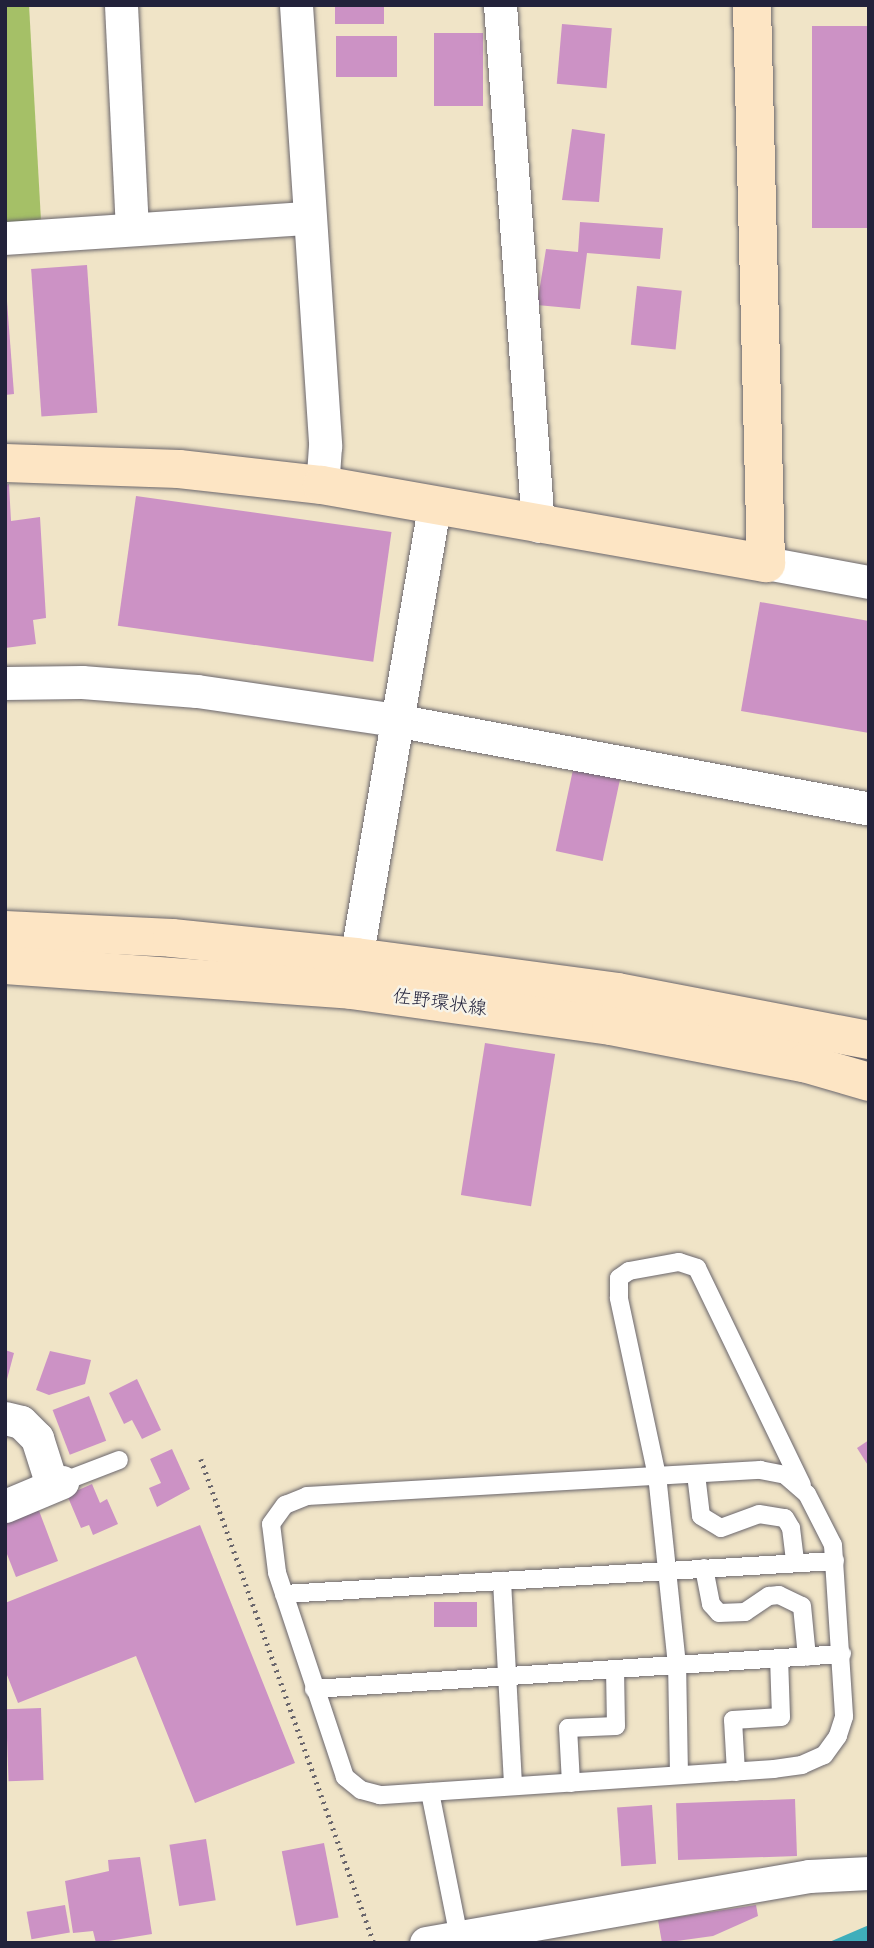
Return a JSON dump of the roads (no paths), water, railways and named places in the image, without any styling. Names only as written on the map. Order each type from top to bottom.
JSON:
[{"type":"main road","points":[[5,463],[179,468],[322,485],[538,526],[766,563],[752,5]]},
{"type":"main road","name":"佐野環状線","points":[[5,930],[172,938],[804,1063],[869,1082]]},
{"type":"main road","name":"佐野環状線","points":[[5,965],[354,973],[617,992],[869,1041]]},
{"type":"street","points":[[121,5],[132,229]]},
{"type":"street","points":[[296,5],[307,218],[325,446],[322,485]]},
{"type":"street","points":[[500,5],[538,526]]},
{"type":"street","points":[[5,238],[307,218]]},
{"type":"street","points":[[354,973],[433,505]]},
{"type":"street","points":[[766,563],[869,582]]},
{"type":"street","points":[[5,683],[82,682],[197,691],[395,720],[869,809]]},
{"type":"street","points":[[5,1418],[22,1422],[37,1438],[57,1483],[5,1506]]},
{"type":"street","points":[[426,1943],[809,1876],[869,1873]]},
{"type":"lane","points":[[679,1775],[677,1665],[657,1476],[619,1298],[619,1278],[629,1271],[679,1262],[698,1268],[807,1494],[824,1520],[835,1561],[844,1717],[838,1736],[824,1755],[802,1765],[736,1772],[380,1795],[361,1790],[345,1777],[314,1689],[271,1546],[271,1524],[285,1505],[307,1496],[657,1476],[696,1474],[760,1470],[785,1475],[807,1494]]},
{"type":"lane","points":[[57,1483],[119,1460]]},
{"type":"lane","points":[[696,1474],[701,1516],[721,1528],[759,1514],[785,1518],[791,1528],[795,1563]]},
{"type":"lane","points":[[284,1594],[835,1561]]},
{"type":"lane","points":[[704,1568],[711,1604],[719,1613],[745,1612],[779,1595],[802,1606],[807,1657]]},
{"type":"lane","points":[[502,1581],[513,1786]]},
{"type":"lane","points":[[314,1689],[842,1654]]},
{"type":"lane","points":[[736,1772],[733,1720],[781,1717],[779,1658]]},
{"type":"lane","points":[[570,1783],[568,1728],[616,1726],[615,1670]]},
{"type":"lane","points":[[429,1792],[459,1937]]},
{"type":"water","points":[[869,1925],[869,1943],[827,1943]]}]
